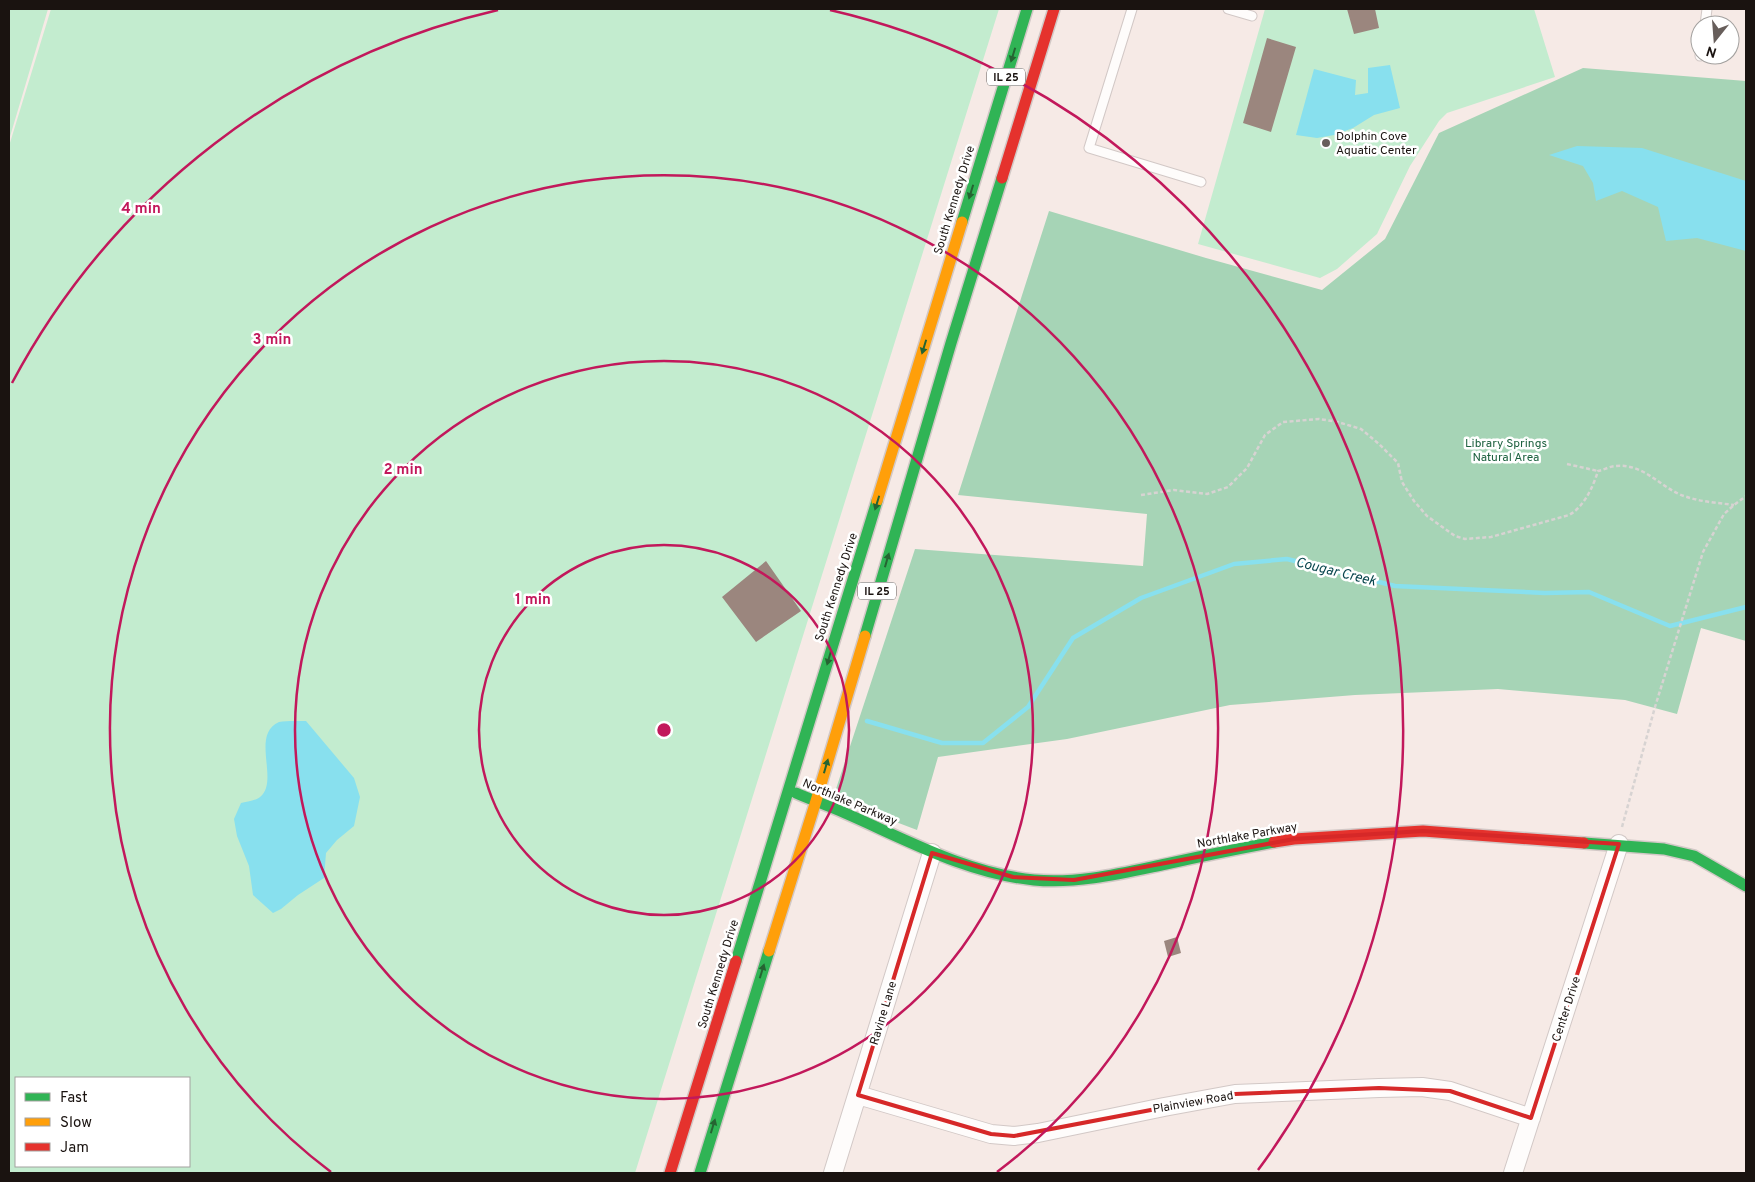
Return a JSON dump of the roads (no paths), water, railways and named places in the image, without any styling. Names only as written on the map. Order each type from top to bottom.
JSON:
[{"type":"main road","name":"South Kennedy Drive","points":[[670,1173],[1027,9]]},
{"type":"main road","name":"IL 25","points":[[700,1173],[816,801],[951,343],[1054,9]]},
{"type":"main road","name":"Northlake Parkway","points":[[789,790],[846,813],[932,853],[974,868],[1012,877],[1036,880],[1064,880],[1110,876],[1230,850],[1294,839],[1422,831],[1619,844],[1664,849],[1694,856],[1746,886]]},
{"type":"street","name":"Center Drive","points":[[1513,1173],[1619,844]]},
{"type":"street","name":"Ravine Lane","points":[[833,1173],[932,853]]},
{"type":"street","name":"Plainview Road","points":[[858,1095],[991,1134],[1014,1136],[1038,1133],[1235,1094],[1378,1088],[1422,1087],[1450,1091],[1531,1118]]},
{"type":"lane","points":[[1132,9],[1089,148],[1201,182]]},
{"type":"lane","points":[[1228,9],[1252,16]]},
{"type":"water","points":[[1390,65],[1400,108],[1374,115],[1353,128],[1334,135],[1317,138],[1296,135],[1314,69],[1356,80],[1355,95],[1368,93],[1368,68]]},
{"type":"water","points":[[1577,146],[1642,148],[1746,181],[1746,251],[1697,238],[1666,241],[1658,207],[1622,191],[1596,201],[1593,183],[1583,166],[1549,155]]},
{"type":"water","points":[[284,721],[306,721],[354,778],[360,797],[354,826],[337,840],[326,853],[324,878],[273,913],[253,895],[249,866],[237,836],[234,819],[241,803],[260,797],[265,790],[267,780],[266,747],[267,737],[271,728]]},
{"type":"waterway","name":"Cougar Creek","points":[[867,721],[942,743],[983,743],[1028,707],[1073,638],[1141,598],[1234,564],[1287,559],[1395,586],[1545,593],[1589,592],[1670,626],[1746,607]]},
{"type":"place","name":"Dolphin Cove Aquatic Center","points":[[1326,143]]},
{"type":"park label","name":"Library Springs Natural Area","points":[[1506,450]]}]
